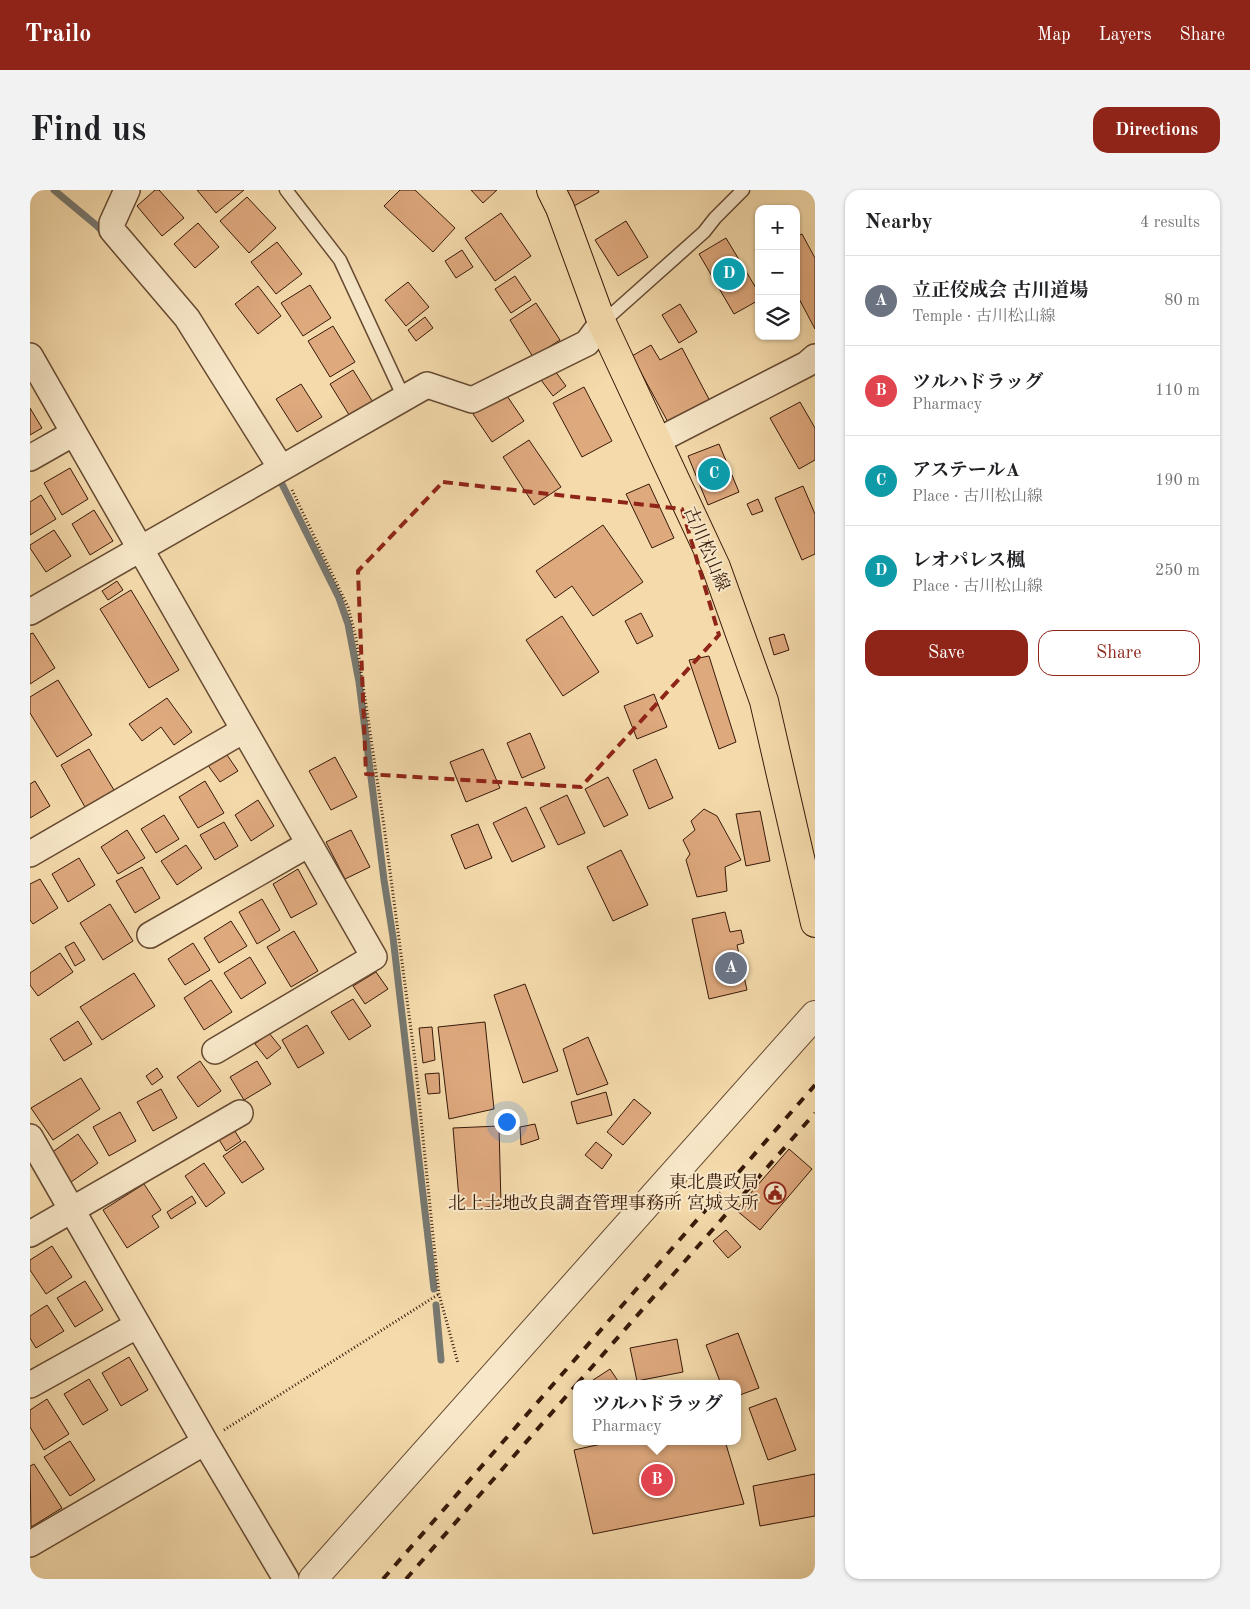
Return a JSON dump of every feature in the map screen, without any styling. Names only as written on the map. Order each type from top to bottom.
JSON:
[{"type":"main road","name":"古川松山線","points":[[552,190],[602,323],[716,567],[764,701],[815,923]]},
{"type":"street","points":[[127,190],[112,223],[112,230],[187,318],[281,468]]},
{"type":"street","points":[[30,612],[427,385],[472,400],[586,343],[602,323]]},
{"type":"street","points":[[30,356],[374,957],[215,1051]]},
{"type":"street","points":[[657,441],[807,364],[815,357]]},
{"type":"street","points":[[30,458],[74,433]]},
{"type":"street","points":[[30,854],[244,730]]},
{"type":"street","points":[[150,935],[309,844]]},
{"type":"street","points":[[313,1579],[815,1015]]},
{"type":"street","points":[[30,1234],[240,1113]]},
{"type":"street","points":[[30,1137],[286,1579]]},
{"type":"street","points":[[30,1385],[138,1324]]},
{"type":"street","points":[[30,1544],[205,1442]]},
{"type":"lane","points":[[286,190],[340,260],[404,398]]},
{"type":"lane","points":[[602,323],[704,232],[743,190]]},
{"type":"path","points":[[281,468],[348,607],[356,638],[384,826],[415,1060],[439,1294],[458,1363]]},
{"type":"path","points":[[205,1442],[439,1294]]},
{"type":"highlighted area","points":[[443,482],[682,509],[719,635],[581,787],[366,774],[358,571]]},
{"type":"building","points":[[155,190],[159,190],[184,218],[162,236],[137,206]]},
{"type":"building","points":[[197,190],[244,190],[216,213]]},
{"type":"building","points":[[400,190],[415,190],[455,228],[433,252],[384,206]]},
{"type":"building","points":[[471,190],[497,190],[483,203]]},
{"type":"building","points":[[566,190],[598,190],[599,192],[574,206]]},
{"type":"building","points":[[247,197],[276,228],[249,253],[220,221]]},
{"type":"building","points":[[501,213],[531,256],[495,281],[465,238]]},
{"type":"building","points":[[626,221],[648,257],[618,276],[595,240]]},
{"type":"building","points":[[198,223],[219,247],[195,268],[174,244]]},
{"type":"building","points":[[802,234],[815,258],[815,329],[800,301],[800,235]]},
{"type":"building","points":[[726,238],[755,286],[755,302],[734,314],[699,254]]},
{"type":"building","points":[[277,242],[302,274],[276,294],[251,262]]},
{"type":"building","points":[[462,250],[473,267],[456,278],[445,261]]},
{"type":"building","points":[[515,276],[531,300],[511,313],[495,289]]},
{"type":"building","points":[[408,282],[429,307],[406,326],[385,300]]},
{"type":"building","points":[[310,285],[331,318],[303,336],[281,303]]},
{"type":"building","points":[[258,286],[281,316],[258,334],[235,304]]},
{"type":"building","points":[[536,303],[560,340],[533,357],[510,320]]},
{"type":"building","points":[[680,304],[697,332],[679,343],[662,315]]},
{"type":"building","points":[[425,317],[433,328],[416,341],[408,330]]},
{"type":"building","points":[[333,326],[355,362],[330,377],[308,341]]},
{"type":"building","points":[[651,345],[660,360],[682,348],[710,401],[669,424],[632,356]]},
{"type":"building","points":[[353,370],[374,404],[351,418],[330,384]]},
{"type":"building","points":[[555,371],[566,386],[553,396],[541,380]]},
{"type":"building","points":[[301,384],[322,417],[297,432],[276,399]]},
{"type":"building","points":[[584,387],[612,441],[582,457],[553,403]]},
{"type":"building","points":[[505,393],[524,421],[492,442],[473,414]]},
{"type":"building","points":[[800,402],[815,428],[815,460],[799,469],[770,418]]},
{"type":"building","points":[[30,408],[42,428],[30,435]]},
{"type":"building","points":[[529,440],[561,487],[534,505],[503,457]]},
{"type":"building","points":[[719,444],[739,492],[708,505],[688,456]]},
{"type":"building","points":[[70,468],[88,499],[62,515],[44,483]]},
{"type":"building","points":[[649,484],[674,538],[652,548],[626,494]]},
{"type":"building","points":[[803,486],[815,514],[815,554],[802,560],[775,498]]},
{"type":"building","points":[[41,495],[56,519],[30,535],[30,502]]},
{"type":"building","points":[[758,499],[763,511],[752,515],[747,504]]},
{"type":"building","points":[[94,510],[113,541],[90,555],[72,524]]},
{"type":"building","points":[[603,525],[643,582],[593,616],[572,586],[555,598],[536,571]]},
{"type":"building","points":[[54,530],[71,556],[46,572],[30,548],[30,545]]},
{"type":"building","points":[[117,581],[123,590],[108,600],[102,591]]},
{"type":"building","points":[[131,590],[179,670],[149,688],[100,609]]},
{"type":"building","points":[[641,613],[653,636],[637,644],[625,621]]},
{"type":"building","points":[[562,616],[599,672],[563,696],[526,640]]},
{"type":"building","points":[[33,633],[55,668],[30,684],[30,634]]},
{"type":"building","points":[[784,634],[789,650],[774,655],[769,638]]},
{"type":"building","points":[[709,656],[736,742],[719,749],[689,660]]},
{"type":"building","points":[[58,680],[92,735],[57,757],[30,713],[30,697]]},
{"type":"building","points":[[654,694],[667,727],[637,739],[624,706]]},
{"type":"building","points":[[167,698],[192,732],[174,745],[161,727],[142,741],[129,724]]},
{"type":"building","points":[[530,733],[545,768],[522,778],[507,743]]},
{"type":"building","points":[[89,749],[114,790],[85,807],[61,765]]},
{"type":"building","points":[[483,749],[500,788],[466,802],[450,762]]},
{"type":"building","points":[[225,752],[238,771],[220,782],[207,764]]},
{"type":"building","points":[[335,757],[357,797],[331,810],[309,771]]},
{"type":"building","points":[[656,759],[673,798],[649,809],[633,770]]},
{"type":"building","points":[[608,777],[628,815],[604,827],[585,789]]},
{"type":"building","points":[[35,781],[50,806],[30,818],[30,784]]},
{"type":"building","points":[[205,781],[224,813],[198,828],[179,797]]},
{"type":"building","points":[[567,795],[585,833],[558,845],[540,808]]},
{"type":"building","points":[[258,800],[274,826],[251,841],[235,815]]},
{"type":"building","points":[[526,807],[545,847],[512,862],[493,823]]},
{"type":"building","points":[[704,809],[717,816],[741,860],[725,867],[727,891],[697,897],[686,860],[690,854],[683,840],[695,830],[691,821]]},
{"type":"building","points":[[760,811],[770,861],[746,866],[736,814]]},
{"type":"building","points":[[164,815],[179,839],[156,853],[141,829]]},
{"type":"building","points":[[224,822],[238,846],[215,860],[200,835]]},
{"type":"building","points":[[478,824],[492,858],[465,869],[451,835]]},
{"type":"building","points":[[127,830],[145,858],[118,874],[101,847]]},
{"type":"building","points":[[351,830],[370,867],[345,879],[326,842]]},
{"type":"building","points":[[186,845],[202,868],[177,885],[161,861]]},
{"type":"building","points":[[621,850],[648,905],[613,921],[587,867]]},
{"type":"building","points":[[79,858],[95,885],[68,902],[52,874]]},
{"type":"building","points":[[142,867],[160,898],[135,913],[116,881]]},
{"type":"building","points":[[298,869],[317,904],[291,918],[273,884]]},
{"type":"building","points":[[40,879],[58,908],[33,924],[30,920],[30,884]]},
{"type":"building","points":[[262,899],[280,930],[257,944],[239,912]]},
{"type":"building","points":[[110,904],[133,941],[103,960],[80,923]]},
{"type":"building","points":[[725,912],[730,932],[741,930],[744,943],[737,945],[747,990],[709,999],[692,919]]},
{"type":"building","points":[[231,921],[247,946],[219,963],[204,938]]},
{"type":"building","points":[[294,931],[318,971],[291,987],[267,947]]},
{"type":"building","points":[[74,942],[85,960],[75,966],[65,947]]},
{"type":"building","points":[[193,943],[210,970],[185,985],[168,959]]},
{"type":"building","points":[[60,953],[73,972],[38,996],[30,985],[30,973]]},
{"type":"building","points":[[250,957],[266,983],[241,999],[224,973]]},
{"type":"building","points":[[376,972],[388,989],[365,1004],[353,986]]},
{"type":"building","points":[[134,973],[155,1006],[102,1040],[80,1007]]},
{"type":"building","points":[[211,980],[232,1012],[204,1030],[184,998]]},
{"type":"building","points":[[525,984],[558,1071],[523,1083],[494,995]]},
{"type":"building","points":[[353,999],[371,1026],[349,1040],[331,1012]]},
{"type":"building","points":[[78,1021],[92,1044],[64,1061],[50,1039]]},
{"type":"building","points":[[485,1022],[494,1109],[449,1119],[438,1027]]},
{"type":"building","points":[[307,1025],[324,1053],[298,1068],[282,1040]]},
{"type":"building","points":[[432,1027],[435,1060],[423,1063],[419,1028]]},
{"type":"building","points":[[269,1033],[281,1048],[267,1059],[255,1044]]},
{"type":"building","points":[[588,1037],[608,1084],[577,1095],[563,1049]]},
{"type":"building","points":[[200,1061],[221,1091],[198,1107],[177,1077]]},
{"type":"building","points":[[257,1061],[271,1084],[244,1100],[230,1077]]},
{"type":"building","points":[[157,1068],[163,1077],[152,1085],[146,1076]]},
{"type":"building","points":[[439,1073],[440,1093],[428,1094],[425,1074]]},
{"type":"building","points":[[81,1078],[100,1109],[53,1140],[31,1108]]},
{"type":"building","points":[[161,1089],[177,1118],[153,1131],[137,1102]]},
{"type":"building","points":[[606,1092],[612,1115],[577,1124],[571,1102]]},
{"type":"building","points":[[634,1099],[651,1113],[623,1145],[607,1132]]},
{"type":"building","points":[[120,1112],[136,1141],[109,1156],[93,1127]]},
{"type":"building","points":[[535,1124],[539,1139],[521,1145],[520,1127]]},
{"type":"building","points":[[499,1126],[501,1205],[460,1211],[453,1128]]},
{"type":"building","points":[[233,1128],[241,1141],[226,1151],[218,1138]]},
{"type":"building","points":[[78,1134],[98,1163],[71,1182],[51,1153]]},
{"type":"building","points":[[245,1141],[264,1169],[242,1183],[223,1156]]},
{"type":"building","points":[[596,1142],[612,1155],[602,1169],[585,1155]]},
{"type":"building","points":[[789,1149],[812,1169],[760,1230],[736,1210]]},
{"type":"building","points":[[204,1163],[225,1193],[206,1207],[185,1176]]},
{"type":"building","points":[[144,1184],[161,1210],[152,1216],[159,1227],[127,1248],[103,1210]]},
{"type":"building","points":[[192,1196],[196,1203],[171,1219],[167,1212]]},
{"type":"building","points":[[726,1230],[741,1247],[728,1258],[713,1241]]},
{"type":"building","points":[[52,1246],[72,1277],[46,1294],[30,1270],[30,1260]]},
{"type":"building","points":[[85,1281],[103,1310],[75,1327],[57,1298]]},
{"type":"building","points":[[47,1305],[64,1331],[36,1348],[30,1338],[30,1316]]},
{"type":"building","points":[[738,1333],[759,1388],[741,1395],[741,1380],[719,1380],[706,1345]]},
{"type":"building","points":[[677,1339],[683,1372],[637,1380],[630,1348]]},
{"type":"building","points":[[129,1357],[148,1390],[121,1406],[102,1373]]},
{"type":"building","points":[[610,1369],[617,1380],[593,1380]]},
{"type":"building","points":[[89,1379],[108,1410],[83,1425],[64,1394]]},
{"type":"building","points":[[776,1398],[796,1450],[768,1460],[749,1408]]},
{"type":"building","points":[[47,1399],[69,1434],[44,1450],[30,1427],[30,1410]]},
{"type":"building","points":[[70,1441],[95,1480],[70,1496],[44,1457]]},
{"type":"building","points":[[597,1445],[726,1445],[744,1504],[593,1534],[574,1450]]},
{"type":"building","points":[[34,1464],[62,1508],[31,1527],[30,1466]]},
{"type":"building","points":[[815,1474],[815,1516],[760,1526],[753,1486]]},
{"type":"waterway","points":[[54,190],[106,235]]},
{"type":"waterway","points":[[281,482],[339,598],[348,624],[359,682],[393,937],[434,1289]]},
{"type":"waterway","points":[[436,1305],[441,1360]]},
{"type":"railway","points":[[383,1579],[815,1085]]},
{"type":"railway","points":[[581,1380],[815,1113]]},
{"type":"railway","points":[[406,1579],[573,1389]]},
{"type":"place","name":"レオパレス楓","points":[[729,274]]},
{"type":"place","name":"アステールA","points":[[714,474]]},
{"type":"place","name":"立正佼成会 古川道場","points":[[731,968]]},
{"type":"place","name":"東北農政局 北上土地改良調査管理事務所 宮城支所","points":[[775,1193]]},
{"type":"place","name":"ツルハドラッグ","points":[[657,1480]]}]
